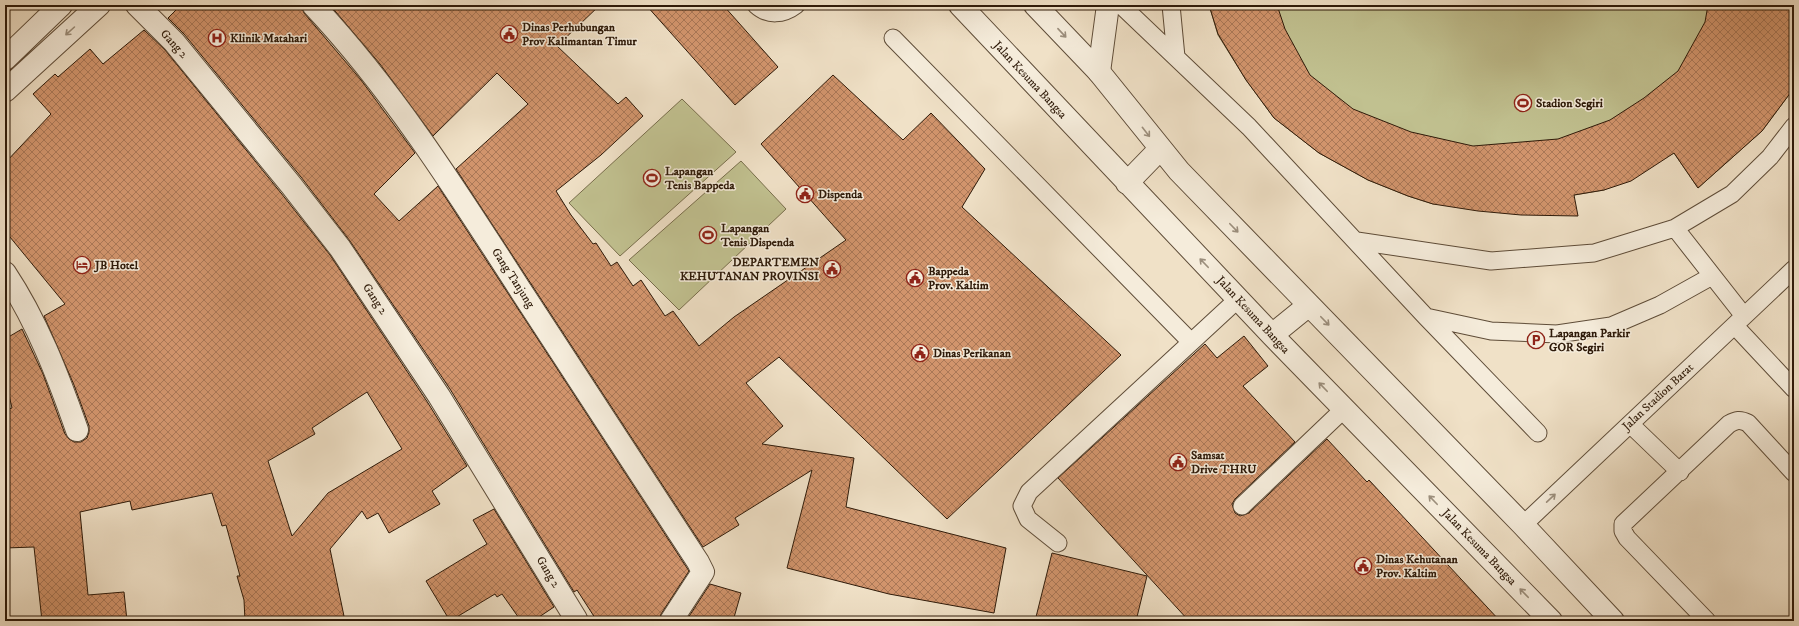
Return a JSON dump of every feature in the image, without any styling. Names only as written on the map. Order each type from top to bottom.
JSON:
[{"type":"street","points":[[5,59],[61,5]]},
{"type":"street","points":[[5,91],[99,5]]},
{"type":"street","name":"Gang 2","points":[[137,5],[174,42],[291,185],[340,248],[439,396],[576,619]]},
{"type":"street","name":"Gang Tanjung","points":[[313,5],[338,32],[370,72],[433,157],[698,562],[703,572],[671,621]]},
{"type":"street","name":"Jalan Kesuma Bangsa","points":[[960,5],[1272,336],[1551,621]]},
{"type":"street","points":[[1035,5],[1099,72],[1179,171],[1523,525],[1613,621]]},
{"type":"street","points":[[1099,72],[1108,5]]},
{"type":"street","points":[[1127,183],[1160,149]]},
{"type":"street","points":[[5,273],[25,306],[60,383],[77,430]]},
{"type":"street","points":[[1272,336],[1309,305]]},
{"type":"lane","points":[[756,5],[766,12],[781,13],[788,11],[796,5]]},
{"type":"lane","points":[[1122,5],[1249,127],[1426,317],[1538,433]]},
{"type":"lane","points":[[1171,5],[1176,57]]},
{"type":"lane","points":[[893,38],[1191,342]]},
{"type":"lane","points":[[1356,241],[1491,261],[1594,253],[1675,228],[1732,194],[1770,158],[1794,126]]},
{"type":"lane","points":[[1675,228],[1712,276],[1739,321],[1794,389]]},
{"type":"lane","name":"Jalan Stadion Barat","points":[[1523,525],[1794,269]]},
{"type":"lane","points":[[1426,317],[1491,332],[1565,332],[1611,326],[1660,305],[1712,276]]},
{"type":"lane","points":[[1058,544],[1028,518],[1022,506],[1029,492],[1238,299]]},
{"type":"lane","points":[[1242,506],[1344,409]]},
{"type":"lane","points":[[1707,621],[1626,538],[1623,531],[1623,524],[1735,420],[1741,420],[1748,424],[1794,473]]},
{"type":"lane","points":[[1630,424],[1680,472]]},
{"type":"green space","name":"Stadion Segiri","points":[[1209,5],[1794,5],[1794,88],[1762,131],[1698,188],[1674,153],[1604,190],[1574,195],[1433,204],[1368,180],[1319,153],[1274,118],[1246,80],[1218,35]]},
{"type":"green space","name":"Lapangan Tenis Bappeda","points":[[682,99],[736,152],[620,256],[569,203]]},
{"type":"green space","name":"Lapangan Tenis Dispenda","points":[[741,161],[786,209],[679,310],[629,260]]},
{"type":"building","points":[[181,5],[301,5],[304,13],[361,80],[415,153],[374,194],[399,221],[438,186],[689,571],[661,614],[659,621],[597,621],[577,590],[574,592],[450,389],[350,241],[301,177],[184,34],[168,18]]},
{"type":"building","points":[[330,5],[600,5],[557,46],[618,104],[626,97],[643,116],[601,155],[556,191],[571,215],[593,244],[596,243],[611,266],[617,262],[633,286],[641,280],[665,316],[673,311],[699,346],[734,317],[846,240],[761,144],[833,75],[903,140],[931,113],[985,169],[962,207],[1121,355],[947,519],[779,357],[746,383],[783,426],[762,444],[854,458],[846,507],[1006,548],[994,613],[889,594],[787,568],[812,470],[735,518],[739,525],[703,547],[456,169],[528,104],[497,73],[433,136],[380,64]]},
{"type":"building","name":"Dinas Perhubungan Prov Kalimantan Timur","points":[[646,5],[723,5],[778,67],[735,105]]},
{"type":"building","points":[[1209,5],[1277,5],[1285,29],[1310,75],[1353,109],[1411,132],[1473,146],[1558,139],[1610,120],[1644,98],[1678,71],[1705,22],[1708,5],[1794,5],[1794,88],[1762,131],[1698,188],[1674,153],[1631,181],[1604,190],[1574,195],[1578,216],[1521,215],[1478,211],[1433,204],[1408,196],[1368,180],[1319,153],[1274,118],[1246,80],[1218,34]]},
{"type":"building","points":[[144,30],[165,50],[330,255],[428,403],[467,466],[432,491],[440,504],[389,533],[378,513],[367,519],[362,511],[330,549],[345,621],[245,621],[244,600],[237,576],[240,576],[226,525],[222,526],[212,493],[132,510],[130,501],[80,512],[88,595],[124,592],[127,621],[42,621],[34,547],[5,548],[5,410],[12,408],[5,378],[5,339],[22,329],[43,374],[65,434],[69,439],[74,442],[81,442],[87,438],[89,426],[74,385],[44,316],[65,304],[5,231],[5,163],[51,114],[33,94],[55,74],[58,77],[90,49],[103,64]],"holes":[[[367,392],[402,449],[328,493],[292,536],[268,461],[315,434],[312,428]]]},
{"type":"building","points":[[1244,336],[1268,366],[1243,386],[1295,442],[1235,499],[1232,504],[1235,513],[1240,516],[1249,513],[1327,439],[1367,482],[1369,480],[1500,621],[1189,621],[1058,478],[1205,344],[1217,358]]},
{"type":"building","points":[[494,509],[554,607],[533,621],[521,621],[502,594],[497,597],[495,594],[450,621],[426,581],[487,544],[473,520]]},
{"type":"building","points":[[1052,553],[1147,576],[1136,621],[1035,621]]},
{"type":"building","points":[[710,584],[741,593],[733,621],[686,621]]},
{"type":"place","name":"Dinas Perhubungan Prov Kalimantan Timur","points":[[509,34]]},
{"type":"place","name":"Klinik Matahari","points":[[217,38]]},
{"type":"place","name":"Stadion Segiri","points":[[1523,103]]},
{"type":"place","name":"Lapangan Tenis Bappeda","points":[[652,178]]},
{"type":"place","name":"Dispenda","points":[[805,194]]},
{"type":"place","name":"Lapangan Tenis Dispenda","points":[[708,235]]},
{"type":"place","name":"JB Hotel","points":[[82,265]]},
{"type":"place","name":"DEPARTEMEN KEHUTANAN PROVINSI","points":[[832,269]]},
{"type":"place","name":"Bappeda Prov. Kaltim","points":[[915,278]]},
{"type":"place","name":"Lapangan Parkir GOR Segiri","points":[[1536,340]]},
{"type":"place","name":"Dinas Perikanan","points":[[920,353]]},
{"type":"place","name":"Samsat Drive THRU","points":[[1178,462]]},
{"type":"place","name":"Dinas Kehutanan Prov. Kaltim","points":[[1363,566]]}]
